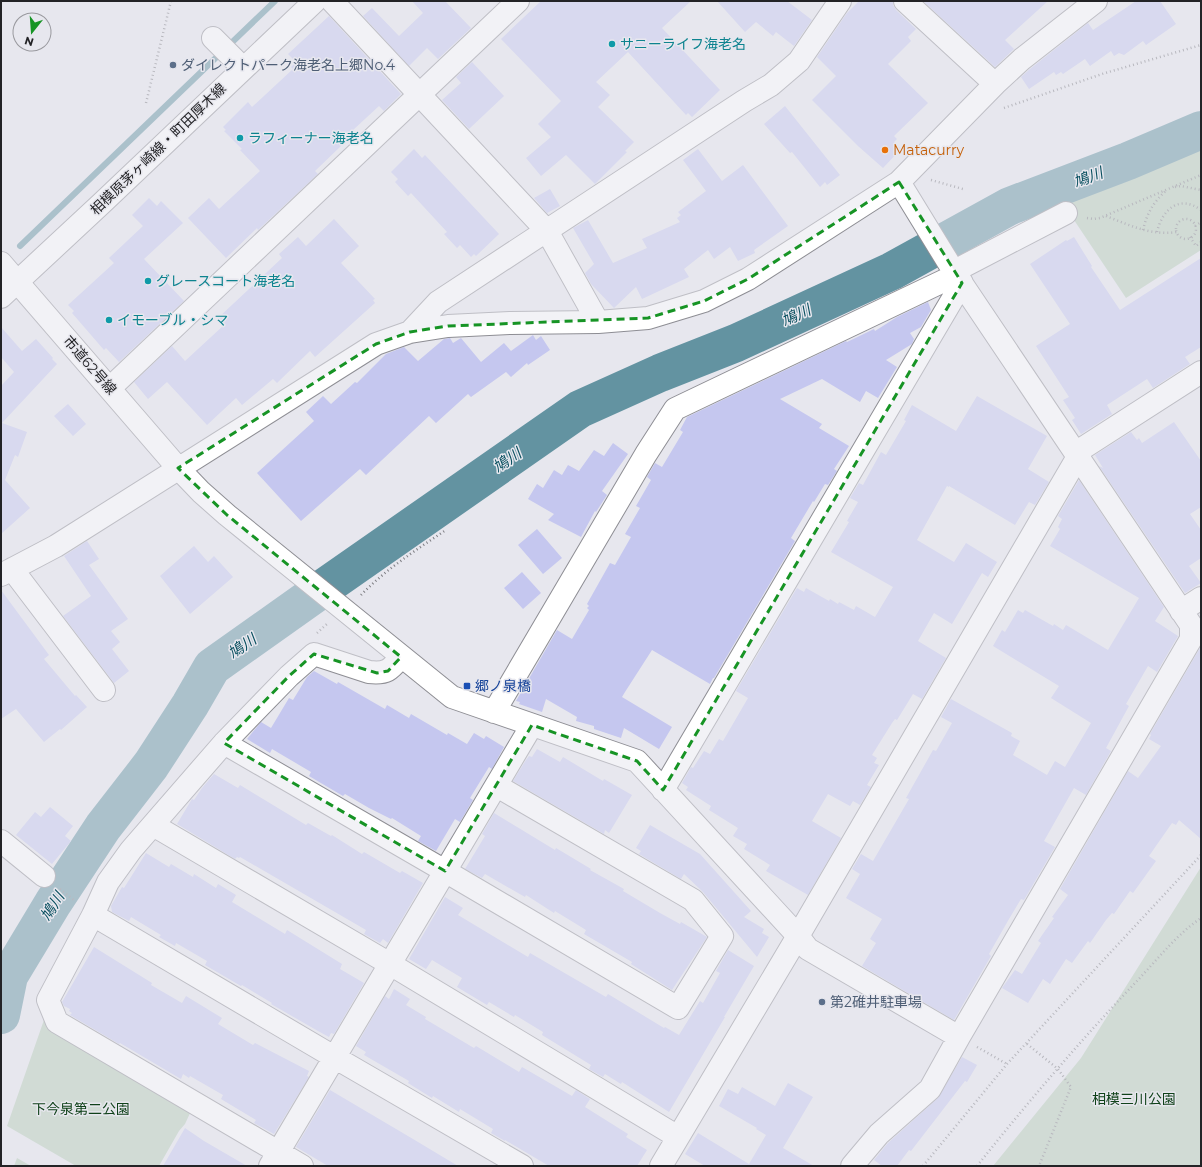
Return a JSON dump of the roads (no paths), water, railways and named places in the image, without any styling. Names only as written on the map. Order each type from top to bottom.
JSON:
[{"type":"street","name":"相模原茅ヶ崎線・町田厚木線","points":[[1,297],[102,203],[237,63],[315,1]]},
{"type":"street","points":[[332,1],[546,231],[598,322]]},
{"type":"street","points":[[110,388],[518,1]]},
{"type":"street","points":[[410,332],[438,302],[771,84],[799,60],[840,1]]},
{"type":"street","points":[[905,1],[995,84]]},
{"type":"street","points":[[104,690],[7,572],[56,546],[376,344],[410,332],[463,325],[598,322],[648,318],[704,301],[748,278],[899,182],[995,84],[1022,59],[1096,1]]},
{"type":"street","points":[[213,38],[237,63]]},
{"type":"street","points":[[899,182],[956,275],[1078,458],[1191,622]]},
{"type":"street","points":[[663,790],[956,275],[964,266],[1066,213]]},
{"type":"street","name":"市道62号線","points":[[1,263],[178,468],[201,492],[285,562],[351,603],[401,657]]},
{"type":"street","points":[[494,712],[642,461],[675,409],[956,275]]},
{"type":"street","points":[[661,1166],[798,936],[1083,448],[1201,372]]},
{"type":"street","points":[[852,1166],[879,1134],[930,1089],[1191,638],[1191,622],[1201,598]]},
{"type":"street","points":[[302,1166],[274,1159],[57,1022],[48,1000],[86,909],[132,850],[224,744],[289,676],[314,654],[369,672],[377,673],[388,671],[401,657],[452,697],[637,761],[798,936],[808,950],[959,1037]]},
{"type":"street","points":[[274,1159],[532,725]]},
{"type":"street","points":[[224,744],[445,871],[678,1008],[722,936],[693,900],[497,786]]},
{"type":"street","points":[[153,825],[390,964],[678,1137]]},
{"type":"street","points":[[1,841],[50,881]]},
{"type":"street","points":[[86,909],[334,1058],[522,1166]]},
{"type":"waterway","points":[[20,246],[275,1]]},
{"type":"waterway","name":"鳩川","points":[[1,1015],[9,976],[53,903],[103,827],[151,765],[190,705],[212,667],[580,409],[660,373],[736,343],[892,271],[1010,206],[1128,161],[1201,130]]},
{"type":"place","name":"サニーライフ海老名","points":[[612,44]]},
{"type":"place","name":"ダイレクトパーク海老名上郷No.4","points":[[173,65]]},
{"type":"place","name":"ラフィーナー海老名","points":[[240,138]]},
{"type":"place","name":"Matacurry","points":[[885,150]]},
{"type":"place","name":"グレースコート海老名","points":[[148,281]]},
{"type":"place","name":"イモーブル・シマ","points":[[109,320]]},
{"type":"place","name":"郷ノ泉橋","points":[[467,686]]},
{"type":"place","name":"第2碓井駐車場","points":[[822,1002]]},
{"type":"park label","name":"相模三川公園","points":[[1134,1099]]},
{"type":"park label","name":"下今泉第二公園","points":[[81,1109]]}]
